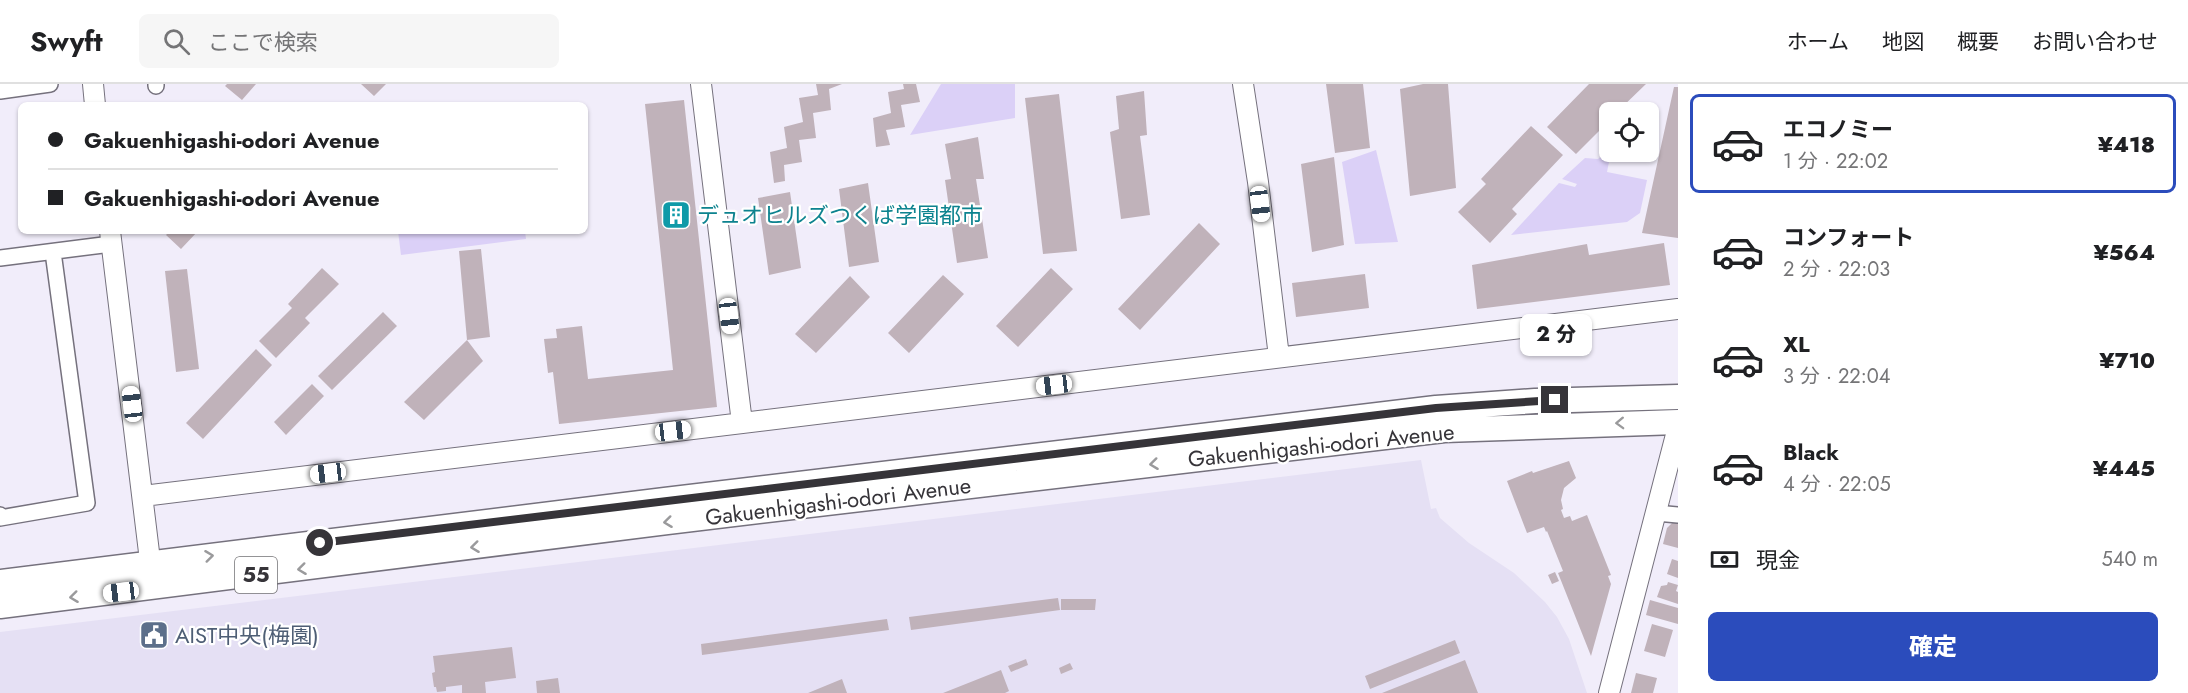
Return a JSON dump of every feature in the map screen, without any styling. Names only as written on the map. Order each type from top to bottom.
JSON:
[{"type":"main road","name":"Gakuenhigashi-odori Avenue","points":[[0,582],[1436,408],[1535,401],[1678,398]]},
{"type":"main road","name":"Gakuenhigashi-odori Avenue","points":[[0,606],[667,522],[1444,429],[1678,422]]},
{"type":"street","points":[[0,91],[50,84]]},
{"type":"street","points":[[93,84],[95,102]]},
{"type":"street","points":[[701,84],[742,423]]},
{"type":"street","points":[[1243,84],[1258,182],[1278,357]]},
{"type":"street","points":[[0,258],[53,252],[110,238],[153,588]]},
{"type":"street","points":[[0,515],[0,518],[87,502],[53,252]]},
{"type":"street","points":[[143,496],[1678,309]]},
{"type":"street","points":[[1609,693],[1678,427]]},
{"type":"street","points":[[1656,513],[1678,514]]},
{"type":"shaded area","points":[[941,84],[1015,84],[1015,118],[910,135]]},
{"type":"shaded area","points":[[1376,150],[1398,242],[1355,244],[1342,162]]},
{"type":"shaded area","points":[[1585,158],[1598,159],[1599,162],[1609,162],[1607,172],[1647,180],[1640,213],[1627,222],[1511,235],[1559,183],[1575,187],[1577,184],[1562,179]]},
{"type":"shaded area","points":[[398,234],[525,234],[526,239],[401,255]]},
{"type":"shaded area","points":[[1421,460],[1431,509],[1436,508],[1440,518],[1469,543],[1514,573],[1545,602],[1557,617],[1569,639],[1587,693],[0,693],[0,632]]},
{"type":"building","points":[[227,84],[256,84],[242,100],[225,86]]},
{"type":"building","points":[[361,84],[386,84],[374,96]]},
{"type":"building","points":[[816,84],[842,84],[829,89],[831,110],[813,113],[816,138],[799,140],[802,162],[784,165],[785,181],[774,183],[770,152],[787,148],[784,127],[803,122],[799,98],[818,95]]},
{"type":"building","points":[[903,84],[916,84],[920,102],[901,105],[905,127],[886,130],[890,145],[876,147],[873,118],[891,113],[888,92],[904,89]]},
{"type":"building","points":[[1326,84],[1363,84],[1370,148],[1335,153]]},
{"type":"building","points":[[1423,84],[1448,84],[1456,188],[1410,196],[1400,89]]},
{"type":"building","points":[[1589,84],[1646,84],[1627,102],[1599,102],[1599,131],[1576,154],[1547,127]]},
{"type":"building","points":[[1674,87],[1678,87],[1678,238],[1642,233]]},
{"type":"building","points":[[1144,91],[1147,135],[1140,136],[1150,215],[1121,219],[1110,132],[1119,129],[1116,96]]},
{"type":"building","points":[[1059,94],[1077,251],[1043,254],[1025,98]]},
{"type":"building","name":"デュオヒルズつくば学園都市","points":[[684,100],[717,407],[559,424],[553,372],[548,373],[544,339],[557,338],[556,329],[582,326],[588,379],[673,370],[645,104]]},
{"type":"building","points":[[1531,126],[1563,155],[1512,209],[1517,214],[1490,243],[1458,212],[1486,184],[1481,179]]},
{"type":"building","points":[[978,137],[984,179],[976,179],[988,258],[957,263],[945,180],[951,179],[945,144]]},
{"type":"building","points":[[1334,157],[1344,245],[1312,252],[1301,164]]},
{"type":"building","points":[[868,183],[879,262],[849,267],[839,189]]},
{"type":"building","points":[[790,192],[801,268],[769,275],[758,198]]},
{"type":"building","points":[[1199,223],[1220,244],[1140,330],[1118,309]]},
{"type":"building","points":[[167,234],[195,234],[181,249]]},
{"type":"building","points":[[1664,243],[1670,285],[1477,309],[1472,265],[1587,244],[1589,255]]},
{"type":"building","points":[[481,249],[490,337],[467,340],[459,251]]},
{"type":"building","points":[[322,268],[339,284],[305,318],[310,323],[276,358],[259,341],[292,308],[288,304]]},
{"type":"building","points":[[1051,268],[1073,289],[1018,347],[996,326]]},
{"type":"building","points":[[187,269],[199,369],[176,372],[165,271]]},
{"type":"building","points":[[1365,274],[1369,308],[1296,317],[1292,283]]},
{"type":"building","points":[[943,275],[964,294],[909,353],[888,333]]},
{"type":"building","points":[[850,276],[870,297],[816,353],[795,334]]},
{"type":"building","points":[[383,312],[397,326],[332,390],[318,376]]},
{"type":"building","points":[[467,340],[483,361],[424,420],[404,402]]},
{"type":"building","points":[[256,349],[272,365],[203,439],[186,423]]},
{"type":"building","points":[[312,384],[324,396],[286,435],[274,422]]},
{"type":"building","points":[[1569,461],[1576,478],[1564,488],[1561,500],[1563,509],[1561,510],[1564,518],[1570,516],[1572,521],[1587,515],[1611,575],[1608,576],[1611,584],[1591,656],[1558,573],[1563,571],[1547,531],[1544,527],[1527,533],[1507,481],[1532,471],[1533,473]]},
{"type":"building","points":[[1673,522],[1678,524],[1678,548],[1663,544],[1667,528]]},
{"type":"building","points":[[1672,559],[1678,561],[1678,578],[1667,574]]},
{"type":"building","points":[[1555,572],[1559,581],[1552,584],[1548,575]]},
{"type":"building","points":[[1668,582],[1678,585],[1676,591],[1678,592],[1678,604],[1657,597],[1661,586],[1667,585]]},
{"type":"building","points":[[1058,598],[1060,610],[911,630],[909,617]]},
{"type":"building","points":[[1061,599],[1096,599],[1095,610],[1061,610]]},
{"type":"building","points":[[1650,600],[1678,608],[1678,624],[1646,615]]},
{"type":"building","points":[[887,619],[889,630],[702,655],[701,644]]},
{"type":"building","points":[[1652,624],[1673,630],[1665,657],[1644,651]]},
{"type":"building","points":[[1455,640],[1460,653],[1370,689],[1365,676]]},
{"type":"building","points":[[512,647],[516,678],[485,682],[486,693],[462,693],[462,685],[446,687],[446,691],[437,692],[434,687],[433,656]]},
{"type":"building","points":[[1026,659],[1028,665],[1011,672],[1008,666]]},
{"type":"building","points":[[1465,660],[1478,693],[1382,693]]},
{"type":"building","points":[[1070,663],[1073,669],[1061,674],[1059,668]]},
{"type":"building","points":[[1001,670],[1009,691],[1005,693],[943,693]]},
{"type":"building","points":[[1636,673],[1657,678],[1653,693],[1631,693]]},
{"type":"building","points":[[558,678],[560,693],[537,693],[536,681]]},
{"type":"building","points":[[842,679],[847,693],[808,693]]},
{"type":"place","name":"デュオヒルズつくば学園都市","points":[[676,215]]},
{"type":"place","name":"AIST中央(梅園)","points":[[154,635]]},
{"type":"route","points":[[320,543],[1436,408],[1555,400]]}]
